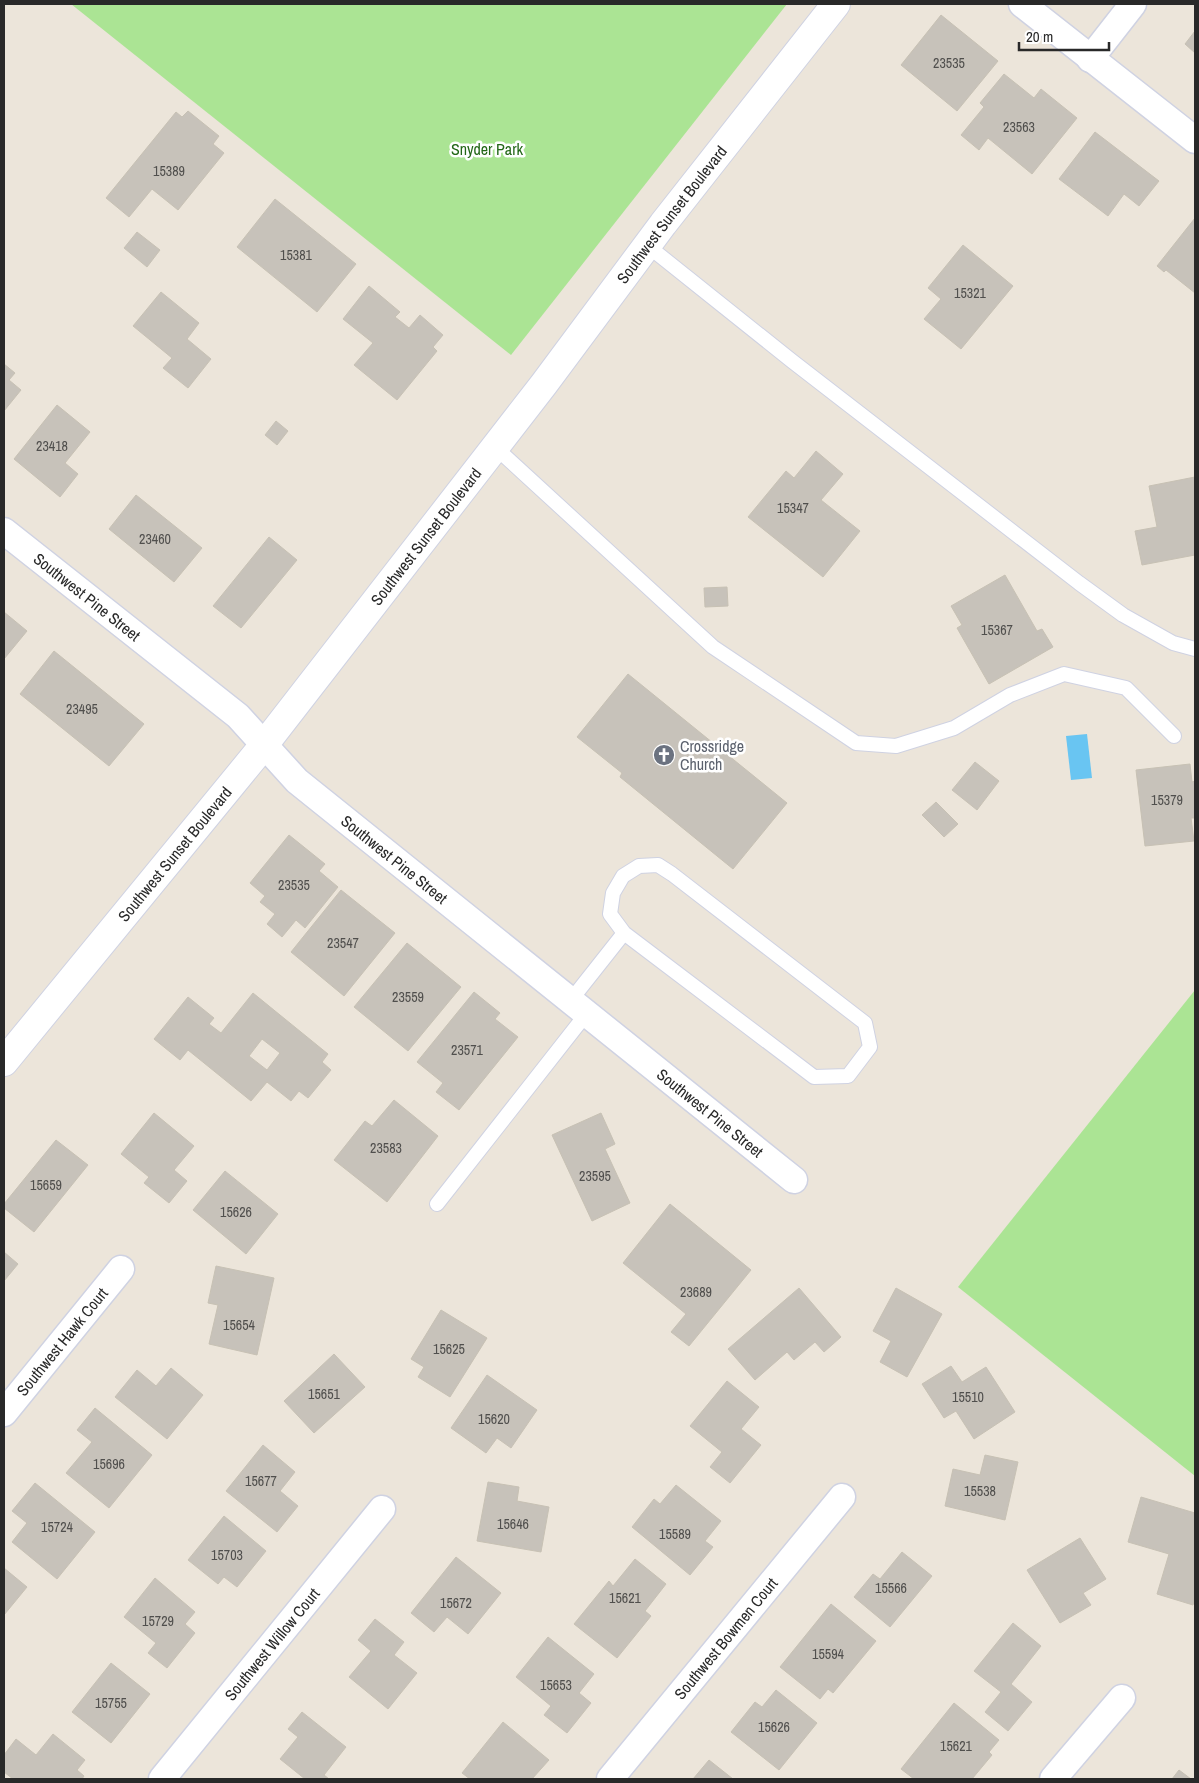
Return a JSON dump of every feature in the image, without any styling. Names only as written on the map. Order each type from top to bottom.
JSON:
[{"type":"main road","name":"Southwest Sunset Boulevard","points":[[4,1062],[264,745],[836,4]]},
{"type":"street","points":[[1022,4],[1195,140]]},
{"type":"street","points":[[1090,59],[1132,4]]},
{"type":"street","name":"Southwest Pine Street","points":[[4,531],[238,716],[297,781],[794,1180]]},
{"type":"street","name":"Southwest Hawk Court","points":[[4,1413],[121,1268]]},
{"type":"street","name":"Southwest Bowmen Court","points":[[610,1779],[842,1497]]},
{"type":"street","name":"Southwest Willow Court","points":[[162,1779],[382,1509]]},
{"type":"street","points":[[1053,1779],[1122,1698]]},
{"type":"lane","points":[[648,246],[807,373],[1079,583],[1123,615],[1173,643],[1195,649]]},
{"type":"lane","points":[[495,448],[713,648],[856,743],[896,746],[954,728],[1010,695],[1064,674],[1126,688],[1174,736]]},
{"type":"lane","points":[[658,865],[866,1023],[870,1047],[848,1076],[814,1076],[624,933],[610,914],[613,893],[623,876],[639,866],[658,865]]},
{"type":"lane","points":[[436,1204],[579,1007],[624,933]]},
{"type":"green space","name":"Snyder Park","points":[[71,4],[787,4],[511,355]]},
{"type":"green space","points":[[1195,990],[1195,1476],[958,1287]]},
{"type":"water","points":[[1087,734],[1092,778],[1071,780],[1066,736]]},
{"type":"building","points":[[941,15],[998,61],[957,111],[901,65]]},
{"type":"building","points":[[1195,31],[1195,53],[1185,44]]},
{"type":"building","points":[[1004,74],[1034,98],[1041,89],[1077,118],[1032,174],[988,138],[979,150],[961,135],[984,107],[980,103]]},
{"type":"building","points":[[188,111],[219,136],[213,144],[224,153],[178,210],[152,189],[129,217],[106,198],[176,112],[182,117]]},
{"type":"building","points":[[1095,132],[1159,181],[1139,206],[1124,194],[1108,216],[1059,179]]},
{"type":"building","points":[[275,199],[356,264],[317,312],[237,247]]},
{"type":"building","points":[[1195,218],[1195,293],[1166,270],[1164,272],[1157,266]]},
{"type":"building","points":[[137,232],[160,250],[147,267],[124,248]]},
{"type":"building","points":[[963,245],[1013,286],[961,349],[924,319],[941,299],[928,288]]},
{"type":"building","points":[[369,286],[400,312],[395,317],[409,328],[420,315],[443,335],[433,347],[437,351],[397,400],[354,365],[373,343],[343,319]]},
{"type":"building","points":[[161,292],[199,323],[187,339],[211,359],[188,388],[163,368],[172,358],[133,326]]},
{"type":"building","points":[[4,364],[15,373],[9,380],[21,390],[4,411]]},
{"type":"building","points":[[57,405],[90,432],[65,463],[78,474],[60,497],[14,459]]},
{"type":"building","points":[[276,421],[288,431],[277,445],[265,435]]},
{"type":"building","points":[[816,451],[843,474],[821,500],[860,531],[823,577],[748,517],[786,471],[794,478]]},
{"type":"building","points":[[1195,477],[1195,555],[1142,565],[1135,531],[1157,527],[1149,486]]},
{"type":"building","points":[[136,495],[202,548],[174,582],[109,529]]},
{"type":"building","points":[[269,537],[297,560],[241,628],[213,606]]},
{"type":"building","points":[[1005,575],[1037,631],[1042,629],[1053,647],[989,684],[957,628],[962,625],[951,606]]},
{"type":"building","points":[[727,587],[728,606],[705,607],[704,588]]},
{"type":"building","points":[[4,612],[27,631],[4,659]]},
{"type":"building","points":[[54,651],[144,724],[109,766],[20,694]]},
{"type":"building","name":"Crossridge Church","points":[[628,674],[787,803],[733,869],[620,777],[622,773],[577,737]]},
{"type":"building","points":[[975,762],[999,781],[977,810],[952,790]]},
{"type":"building","points":[[1190,764],[1192,782],[1195,781],[1195,818],[1191,818],[1194,841],[1145,846],[1136,770]]},
{"type":"building","points":[[936,802],[958,824],[944,837],[922,815]]},
{"type":"building","points":[[289,835],[325,864],[319,871],[338,887],[305,928],[296,920],[282,937],[267,924],[275,914],[260,902],[265,896],[250,883]]},
{"type":"building","points":[[341,890],[395,933],[344,996],[291,952]]},
{"type":"building","points":[[407,943],[461,987],[408,1051],[354,1007]]},
{"type":"building","points":[[474,992],[500,1013],[495,1019],[518,1037],[459,1110],[436,1092],[443,1083],[417,1062]]},
{"type":"building","points":[[253,993],[328,1054],[322,1062],[331,1070],[308,1098],[299,1091],[291,1101],[267,1082],[251,1101],[188,1050],[180,1060],[154,1039],[188,997],[214,1018],[209,1024],[221,1033]],"holes":[[[262,1039],[280,1053],[267,1070],[249,1056]]]},
{"type":"building","points":[[394,1100],[438,1136],[387,1202],[334,1160],[365,1121],[372,1126]]},
{"type":"building","points":[[154,1113],[194,1146],[174,1170],[187,1181],[169,1203],[144,1183],[149,1177],[121,1154]]},
{"type":"building","points":[[601,1113],[615,1144],[605,1149],[630,1203],[592,1221],[552,1135]]},
{"type":"building","points":[[56,1140],[88,1165],[34,1232],[4,1208],[4,1204]]},
{"type":"building","points":[[225,1171],[278,1214],[246,1254],[193,1210]]},
{"type":"building","points":[[670,1204],[751,1270],[689,1346],[671,1332],[686,1314],[623,1263]]},
{"type":"building","points":[[4,1252],[18,1264],[4,1281]]},
{"type":"building","points":[[216,1266],[274,1278],[257,1355],[209,1344],[218,1305],[208,1303]]},
{"type":"building","points":[[799,1288],[841,1337],[824,1352],[815,1342],[794,1360],[787,1352],[755,1380],[728,1349]]},
{"type":"building","points":[[896,1288],[942,1314],[907,1377],[880,1362],[891,1341],[873,1331]]},
{"type":"building","points":[[441,1310],[487,1338],[450,1397],[418,1377],[424,1367],[411,1359]]},
{"type":"building","points":[[334,1354],[365,1387],[314,1433],[284,1401]]},
{"type":"building","points":[[951,1366],[962,1382],[986,1367],[1015,1412],[974,1439],[956,1411],[944,1418],[922,1384]]},
{"type":"building","points":[[171,1368],[203,1395],[167,1439],[115,1397],[137,1370],[156,1386]]},
{"type":"building","points":[[487,1375],[537,1410],[511,1448],[497,1438],[486,1453],[451,1428]]},
{"type":"building","points":[[727,1381],[759,1407],[741,1429],[761,1445],[730,1483],[710,1467],[722,1452],[690,1426]]},
{"type":"building","points":[[95,1408],[152,1455],[109,1508],[66,1473],[92,1442],[77,1430]]},
{"type":"building","points":[[263,1445],[295,1472],[280,1491],[298,1506],[277,1532],[226,1491]]},
{"type":"building","points":[[985,1455],[1018,1462],[1005,1520],[945,1506],[953,1469],[980,1475]]},
{"type":"building","points":[[488,1482],[519,1487],[517,1501],[549,1507],[541,1552],[477,1541]]},
{"type":"building","points":[[35,1483],[95,1532],[57,1579],[12,1542],[27,1523],[12,1511]]},
{"type":"building","points":[[676,1485],[721,1521],[705,1541],[713,1547],[690,1575],[632,1527],[654,1499],[660,1504]]},
{"type":"building","points":[[1141,1497],[1195,1513],[1195,1597],[1193,1605],[1157,1594],[1169,1554],[1128,1542]]},
{"type":"building","points":[[224,1516],[266,1551],[237,1587],[224,1577],[218,1584],[188,1560]]},
{"type":"building","points":[[1080,1538],[1106,1579],[1083,1593],[1091,1605],[1060,1623],[1027,1570]]},
{"type":"building","points":[[902,1552],[932,1576],[890,1627],[854,1597],[873,1574],[880,1579]]},
{"type":"building","points":[[456,1557],[501,1593],[468,1634],[447,1617],[434,1632],[411,1613]]},
{"type":"building","points":[[635,1559],[666,1584],[645,1611],[651,1616],[617,1658],[574,1624],[609,1581],[613,1586]]},
{"type":"building","points":[[4,1568],[27,1587],[4,1615]]},
{"type":"building","points":[[155,1578],[195,1612],[185,1624],[195,1633],[167,1668],[148,1653],[156,1643],[124,1617]]},
{"type":"building","points":[[831,1604],[876,1641],[833,1693],[828,1689],[820,1699],[780,1667]]},
{"type":"building","points":[[375,1619],[404,1642],[394,1655],[417,1673],[388,1709],[349,1677],[371,1651],[358,1640]]},
{"type":"building","points":[[1013,1623],[1041,1646],[1011,1684],[1032,1702],[1008,1731],[985,1712],[1001,1692],[974,1671]]},
{"type":"building","points":[[548,1637],[594,1674],[579,1693],[591,1703],[567,1733],[544,1715],[551,1706],[516,1677]]},
{"type":"building","points":[[111,1663],[150,1694],[111,1743],[72,1712]]},
{"type":"building","points":[[776,1690],[817,1723],[779,1770],[731,1732],[755,1702],[762,1707]]},
{"type":"building","points":[[954,1703],[999,1740],[989,1752],[992,1755],[972,1779],[914,1779],[901,1769]]},
{"type":"building","points":[[302,1712],[346,1747],[324,1775],[329,1779],[305,1779],[280,1759],[298,1737],[288,1729]]},
{"type":"building","points":[[503,1722],[549,1760],[532,1779],[470,1779],[462,1773]]},
{"type":"building","points":[[53,1734],[85,1760],[77,1770],[84,1776],[82,1779],[13,1779],[4,1772],[4,1755],[16,1739],[36,1755]]},
{"type":"building","points":[[709,1760],[733,1779],[693,1779]]},
{"type":"building","points":[[1179,1770],[1191,1779],[1172,1779]]},
{"type":"place","name":"Crossridge Church","points":[[664,755]]}]
